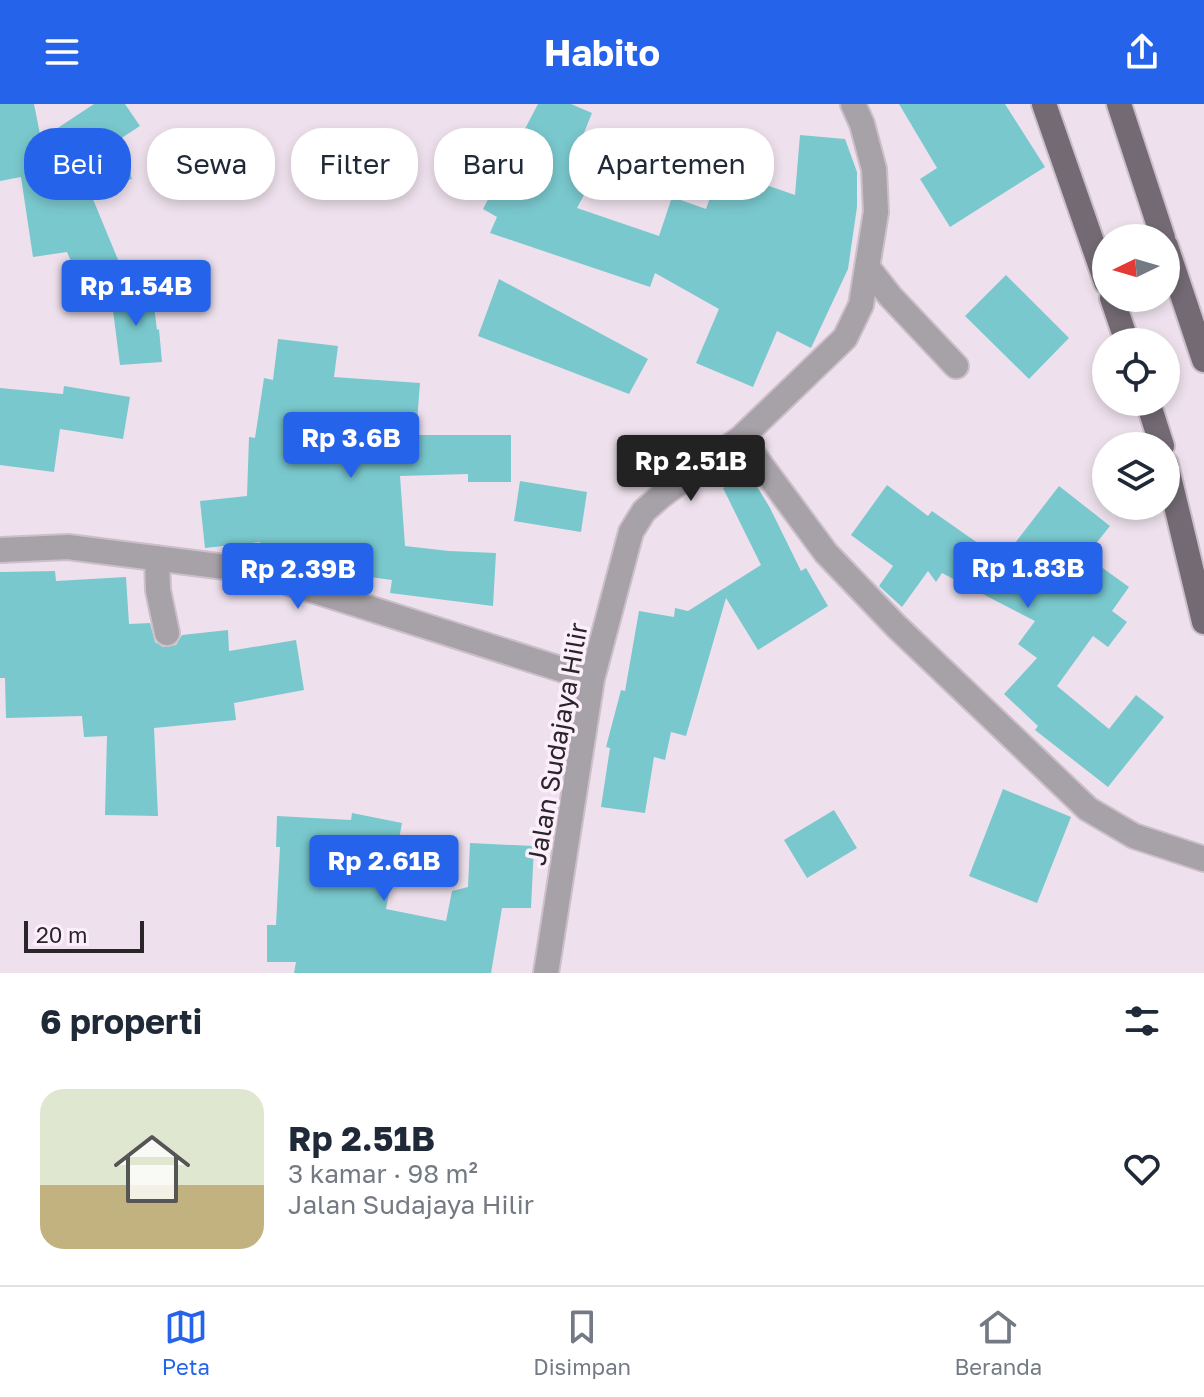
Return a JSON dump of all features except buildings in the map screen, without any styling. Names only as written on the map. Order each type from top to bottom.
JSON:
[{"type":"main road","points":[[1044,104],[1092,242]]},
{"type":"main road","points":[[1119,104],[1158,224]]},
{"type":"main road","points":[[1180,288],[1204,360]]},
{"type":"main road","points":[[1179,520],[1204,622]]},
{"type":"street","name":"Jalan Sudajaya Hilir","points":[[546,973],[592,679],[631,532],[644,511],[741,438],[845,338],[861,305],[876,212],[874,169],[862,124],[853,104]]},
{"type":"street","points":[[868,268],[956,366]]},
{"type":"street","points":[[741,438],[826,553],[896,626],[1088,809],[1134,836],[1204,859]]},
{"type":"street","points":[[0,550],[68,547],[249,570],[592,679]]},
{"type":"street","points":[[157,558],[158,590],[167,633]]}]
